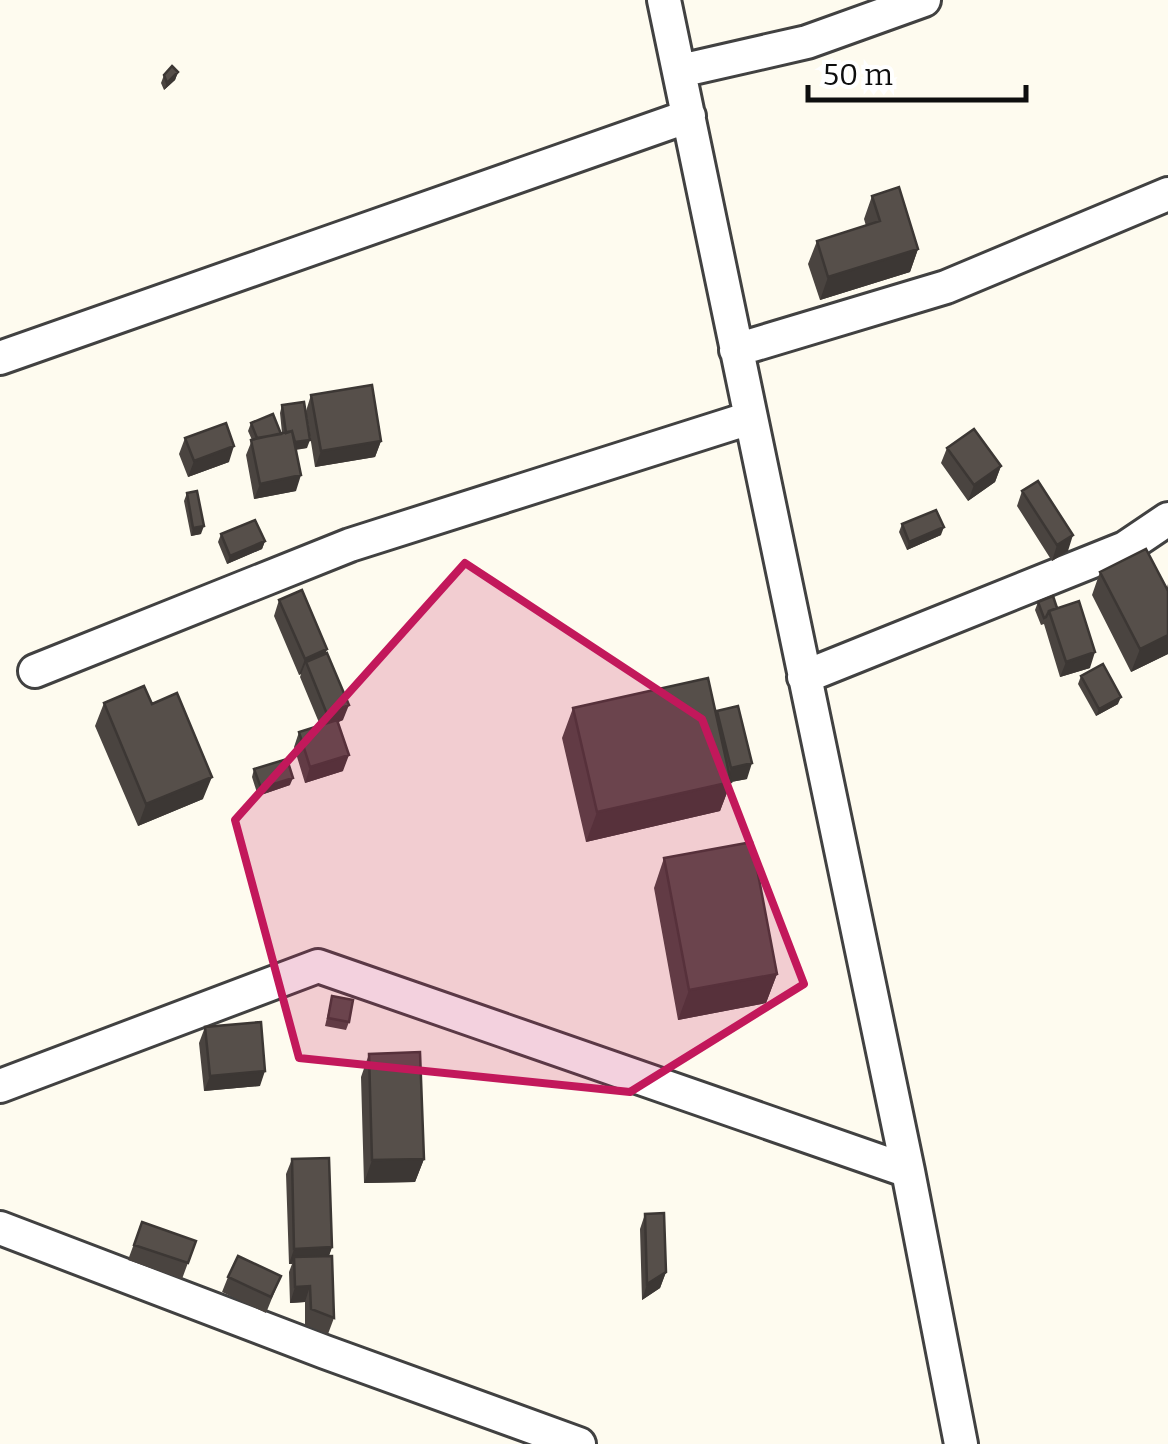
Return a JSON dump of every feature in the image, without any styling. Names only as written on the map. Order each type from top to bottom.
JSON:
[{"type":"street","points":[[664,0],[961,1444]]},
{"type":"street","points":[[680,71],[808,42],[924,0]]},
{"type":"street","points":[[0,358],[690,116]]},
{"type":"street","points":[[736,350],[946,287],[1168,194]]},
{"type":"street","points":[[35,671],[350,546],[750,418]]},
{"type":"street","points":[[804,678],[1125,548],[1168,519]]},
{"type":"street","points":[[0,1086],[318,966],[908,1172]]},
{"type":"street","points":[[0,1228],[580,1444]]},
{"type":"highlighted area","points":[[465,563],[702,719],[804,984],[630,1092],[299,1058],[235,820]]},
{"type":"building","points":[[172,66],[178,72],[167,83],[164,75]]},
{"type":"building","points":[[899,187],[918,249],[828,277],[817,241],[880,221],[872,196]]},
{"type":"building","points":[[372,385],[381,441],[321,451],[311,395]]},
{"type":"building","points":[[304,402],[310,440],[295,442],[292,431],[286,433],[282,405]]},
{"type":"building","points":[[273,414],[281,434],[257,438],[251,423]]},
{"type":"building","points":[[226,423],[234,446],[194,461],[185,438]]},
{"type":"building","points":[[974,429],[1001,466],[974,485],[947,448]]},
{"type":"building","points":[[292,431],[301,475],[260,484],[251,440]]},
{"type":"building","points":[[1038,481],[1073,535],[1057,545],[1022,491]]},
{"type":"building","points":[[197,491],[204,526],[193,528],[187,493]]},
{"type":"building","points":[[936,510],[944,527],[909,542],[902,524]]},
{"type":"building","points":[[255,520],[265,541],[230,556],[221,534]]},
{"type":"building","points":[[1146,549],[1168,591],[1168,635],[1140,649],[1100,572]]},
{"type":"building","points":[[302,590],[327,649],[305,659],[279,600]]},
{"type":"building","points":[[1053,596],[1057,608],[1044,618],[1038,602]]},
{"type":"building","points":[[1079,601],[1095,652],[1066,662],[1049,611]]},
{"type":"building","points":[[327,653],[349,705],[327,714],[306,662]]},
{"type":"building","points":[[1103,664],[1121,697],[1099,709],[1081,676]]},
{"type":"building","points":[[708,678],[731,782],[597,812],[573,708]]},
{"type":"building","points":[[144,686],[152,704],[177,693],[212,777],[146,804],[104,703]]},
{"type":"building","points":[[738,706],[752,763],[731,768],[717,711]]},
{"type":"building","points":[[337,720],[349,755],[310,767],[299,732]]},
{"type":"building","points":[[287,759],[293,778],[261,788],[254,769]]},
{"type":"building","points":[[752,842],[777,974],[689,990],[664,858]]},
{"type":"building","points":[[332,996],[353,1000],[349,1022],[328,1018]]},
{"type":"building","points":[[261,1022],[265,1071],[210,1076],[205,1027]]},
{"type":"building","points":[[420,1052],[424,1159],[372,1160],[369,1054]]},
{"type":"building","points":[[329,1158],[332,1247],[294,1249],[292,1159]]},
{"type":"building","points":[[664,1213],[666,1272],[647,1284],[645,1214]]},
{"type":"building","points":[[142,1222],[196,1241],[188,1263],[134,1245]]},
{"type":"building","points":[[238,1256],[281,1276],[271,1297],[228,1277]]},
{"type":"building","points":[[332,1256],[334,1318],[311,1309],[310,1286],[295,1287],[294,1257]]}]
